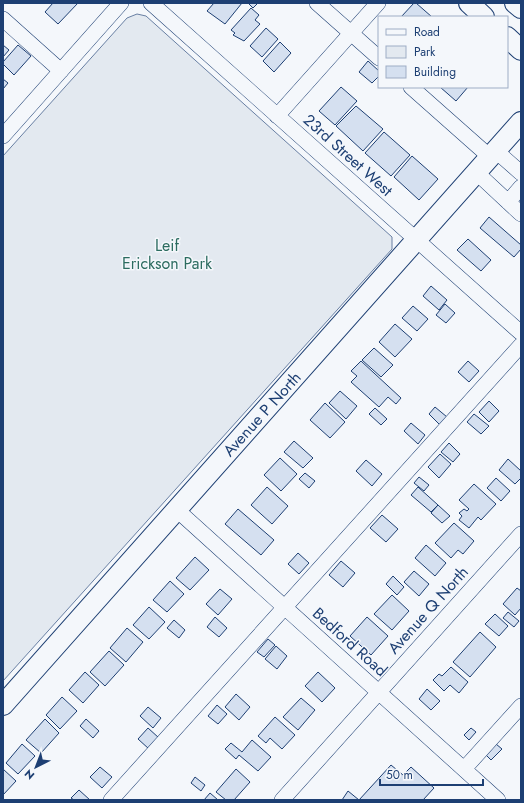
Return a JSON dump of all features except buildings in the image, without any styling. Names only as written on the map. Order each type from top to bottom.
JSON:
[{"type":"main road","points":[[469,3],[483,16]]},
{"type":"main road","points":[[515,3],[521,8]]},
{"type":"main road","points":[[508,38],[521,50]]},
{"type":"main road","name":"Avenue P North","points":[[3,705],[521,122]]},
{"type":"street","points":[[3,136],[121,3]]},
{"type":"street","name":"23rd Street West","points":[[151,3],[521,333]]},
{"type":"street","points":[[317,3],[378,57]]},
{"type":"street","points":[[277,116],[378,3]]},
{"type":"street","points":[[3,19],[60,70]]},
{"type":"street","points":[[412,88],[493,154],[521,173]]},
{"type":"street","points":[[477,173],[521,214]]},
{"type":"street","points":[[508,202],[521,187]]},
{"type":"street","points":[[111,800],[521,345]]},
{"type":"street","name":"Bedford Road","points":[[177,510],[498,800]]},
{"type":"street","name":"Avenue Q North","points":[[282,800],[380,693],[521,534]]},
{"type":"street","points":[[464,769],[521,706]]},
{"type":"green space","name":"Leif Erickson Park","points":[[137,14],[146,16],[392,237],[392,249],[3,681],[3,156],[127,18]]}]
